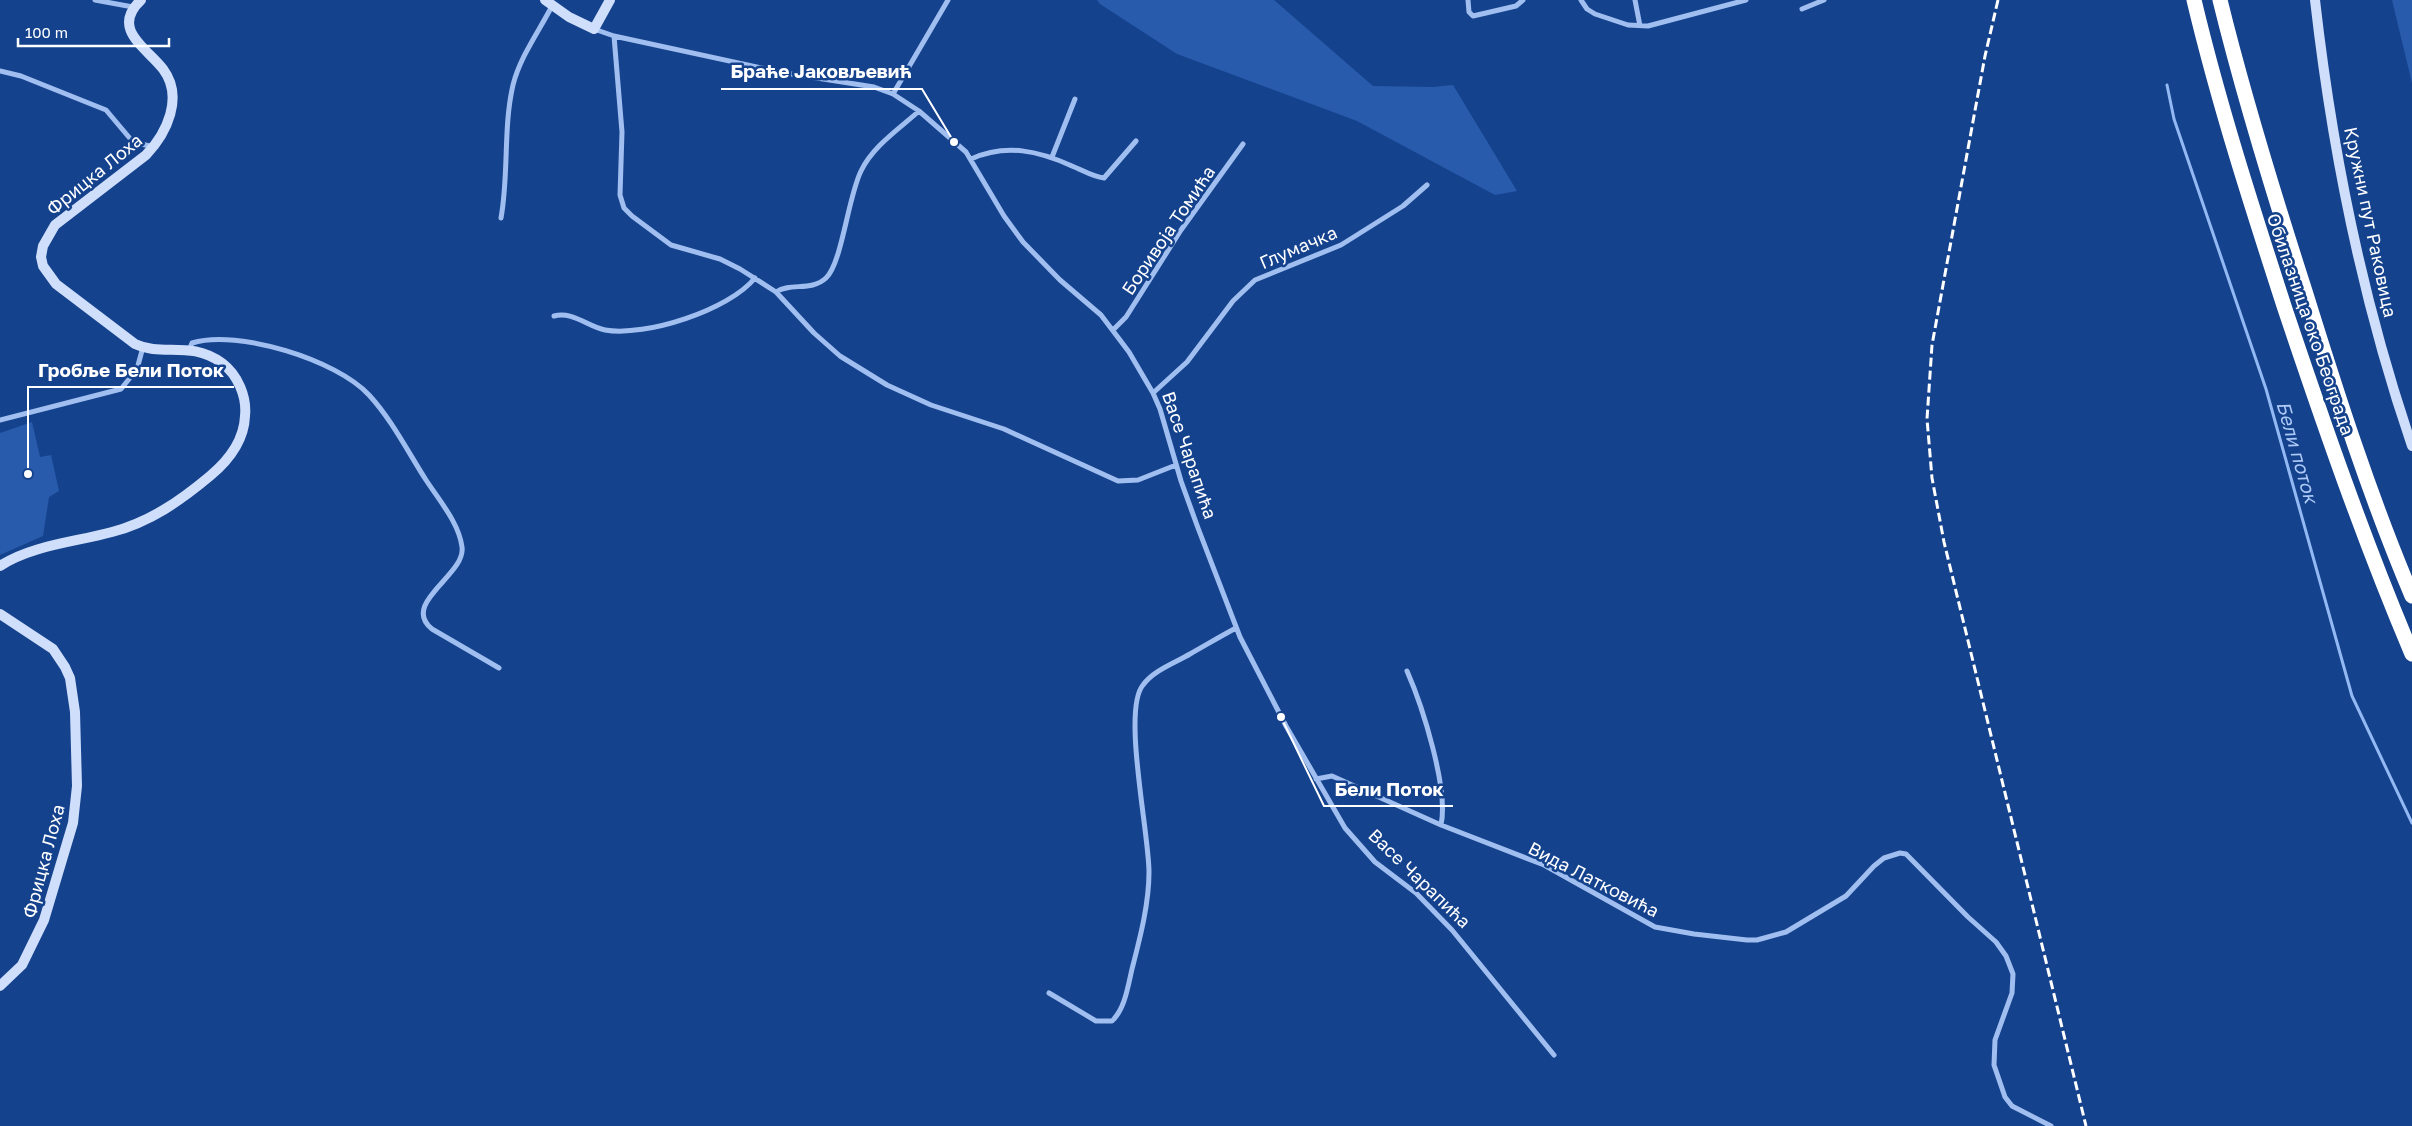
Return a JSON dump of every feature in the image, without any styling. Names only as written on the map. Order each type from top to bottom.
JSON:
[{"type":"highway","name":"Обилазница око Београда","points":[[2194,0],[2238,162],[2312,390],[2371,553],[2412,654]]},
{"type":"highway","name":"Обилазница око Београда","points":[[2220,0],[2251,119],[2327,362],[2364,471],[2412,596]]},
{"type":"street","points":[[94,0],[137,4]]},
{"type":"street","points":[[594,29],[610,0]]},
{"type":"street","points":[[893,94],[948,0]]},
{"type":"street","points":[[1468,0],[1470,15],[1476,16],[1516,6],[1523,0]]},
{"type":"street","points":[[1581,0],[1587,9],[1594,14],[1614,21],[1640,26],[1656,25],[1746,0]]},
{"type":"street","points":[[1635,0],[1640,26]]},
{"type":"street","points":[[1802,9],[1824,0]]},
{"type":"street","name":"Кружни пут Раковица","points":[[2315,0],[2330,105],[2350,215],[2383,353],[2412,446]]},
{"type":"street","points":[[502,218],[507,183],[507,141],[514,83],[549,3]]},
{"type":"street","name":"Васе Чарапића","points":[[549,3],[569,17],[614,36],[785,73],[864,85],[893,94],[919,111],[971,159],[1004,216],[1023,242],[1060,280],[1101,315],[1129,352],[1153,393],[1160,409],[1176,465],[1236,628],[1265,687],[1316,779],[1351,834],[1375,862],[1416,893],[1452,930],[1554,1055]]},
{"type":"street","name":"Фрицка Лоха","points":[[137,4],[129,20],[134,38],[162,68],[172,92],[172,106],[167,124],[154,147],[137,163],[55,225],[43,246],[40,257],[46,273],[62,290],[142,347]]},
{"type":"street","points":[[614,36],[614,56],[622,123],[619,187],[624,208],[645,227],[671,245],[720,260],[755,278],[776,292],[814,333],[840,356],[887,385],[915,398],[1004,429],[1118,481],[1138,480],[1176,465]]},
{"type":"street","points":[[0,71],[21,76],[106,110],[133,142],[154,147]]},
{"type":"street","points":[[1052,157],[1075,99]]},
{"type":"street","points":[[776,292],[784,288],[814,286],[830,273],[838,251],[850,200],[861,171],[872,154],[919,111]]},
{"type":"street","points":[[971,159],[990,153],[1016,149],[1052,157],[1104,178],[1136,141]]},
{"type":"street","name":"Боривоја Томића","points":[[1113,330],[1126,317],[1181,230],[1243,144]]},
{"type":"street","name":"Глумачка","points":[[1153,393],[1187,362],[1233,302],[1255,280],[1341,245],[1403,206],[1427,185]]},
{"type":"street","points":[[554,316],[571,316],[604,330],[625,332],[651,328],[704,312],[739,292],[755,278]]},
{"type":"street","points":[[189,350],[192,343],[217,338],[272,346],[307,357],[351,380],[368,394],[385,416],[447,512],[461,543],[462,550],[458,561],[424,606],[423,620],[432,629],[499,668]]},
{"type":"street","points":[[0,420],[121,389],[137,369],[142,347],[206,353],[226,366],[236,378],[243,393],[246,409],[239,441],[229,458],[198,486],[160,513],[121,529],[32,552],[0,566]]},
{"type":"street","name":"Фрицка Лоха","points":[[0,614],[53,649],[70,678],[74,705],[77,786],[73,823],[44,920],[22,965],[0,986]]},
{"type":"street","points":[[1049,993],[1096,1020],[1109,1022],[1119,1013],[1143,922],[1149,872],[1147,832],[1134,722],[1138,693],[1142,685],[1162,670],[1236,628]]},
{"type":"street","points":[[1406,671],[1420,702],[1442,787],[1443,808],[1441,825]]},
{"type":"street","name":"Вида Латковића","points":[[1316,779],[1332,776],[1441,825],[1544,865],[1655,926],[1694,934],[1747,940],[1780,934],[1802,924],[1846,896],[1884,858],[1900,853],[1906,854],[1968,918],[1996,942],[2011,965],[2013,974],[2012,994],[1995,1040],[1994,1065],[2005,1097],[2012,1106],[2051,1126]]},
{"type":"shaded area","points":[[1097,0],[1274,0],[1373,86],[1433,87],[1453,85],[1517,191],[1495,195],[1357,121],[1177,54],[1100,4]]},
{"type":"shaded area","points":[[2392,0],[2412,0],[2412,83]]},
{"type":"shaded area","points":[[32,422],[40,457],[51,455],[59,491],[49,497],[43,536],[0,555],[0,433]]},
{"type":"waterway","name":"Бели поток","points":[[2167,85],[2174,119],[2266,389],[2352,696],[2412,823]]},
{"type":"railway","points":[[1998,0],[1985,56],[1932,345],[1927,419],[1932,478],[1944,542],[2086,1126]]},
{"type":"place","name":"Браће Јаковљевић","points":[[954,142]]},
{"type":"place","name":"Гробље Бели Поток","points":[[28,474]]},
{"type":"place","name":"Бели Поток","points":[[1281,717]]}]
